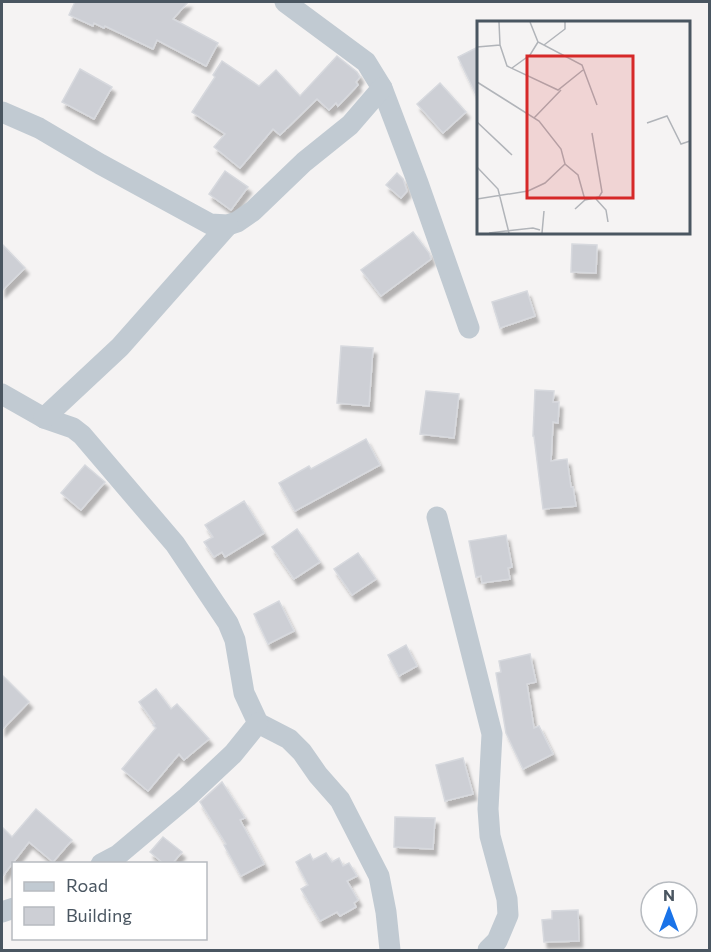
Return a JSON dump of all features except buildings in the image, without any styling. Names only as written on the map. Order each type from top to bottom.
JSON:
[{"type":"street","points":[[285,2],[366,62],[382,88],[469,328]]},
{"type":"street","points":[[2,112],[39,128],[210,224],[228,225],[253,211],[304,162],[350,125],[382,88]]},
{"type":"street","points":[[44,418],[120,347],[228,225]]},
{"type":"street","points":[[2,394],[44,418],[74,428],[175,544],[228,623],[235,640],[244,693],[258,723],[289,739],[340,801],[378,876],[386,912],[390,951]]},
{"type":"street","points":[[437,517],[492,734],[488,809],[490,836],[507,899],[508,915],[497,941],[488,951]]},
{"type":"street","points":[[105,862],[118,855],[187,797],[233,753],[258,723]]}]
